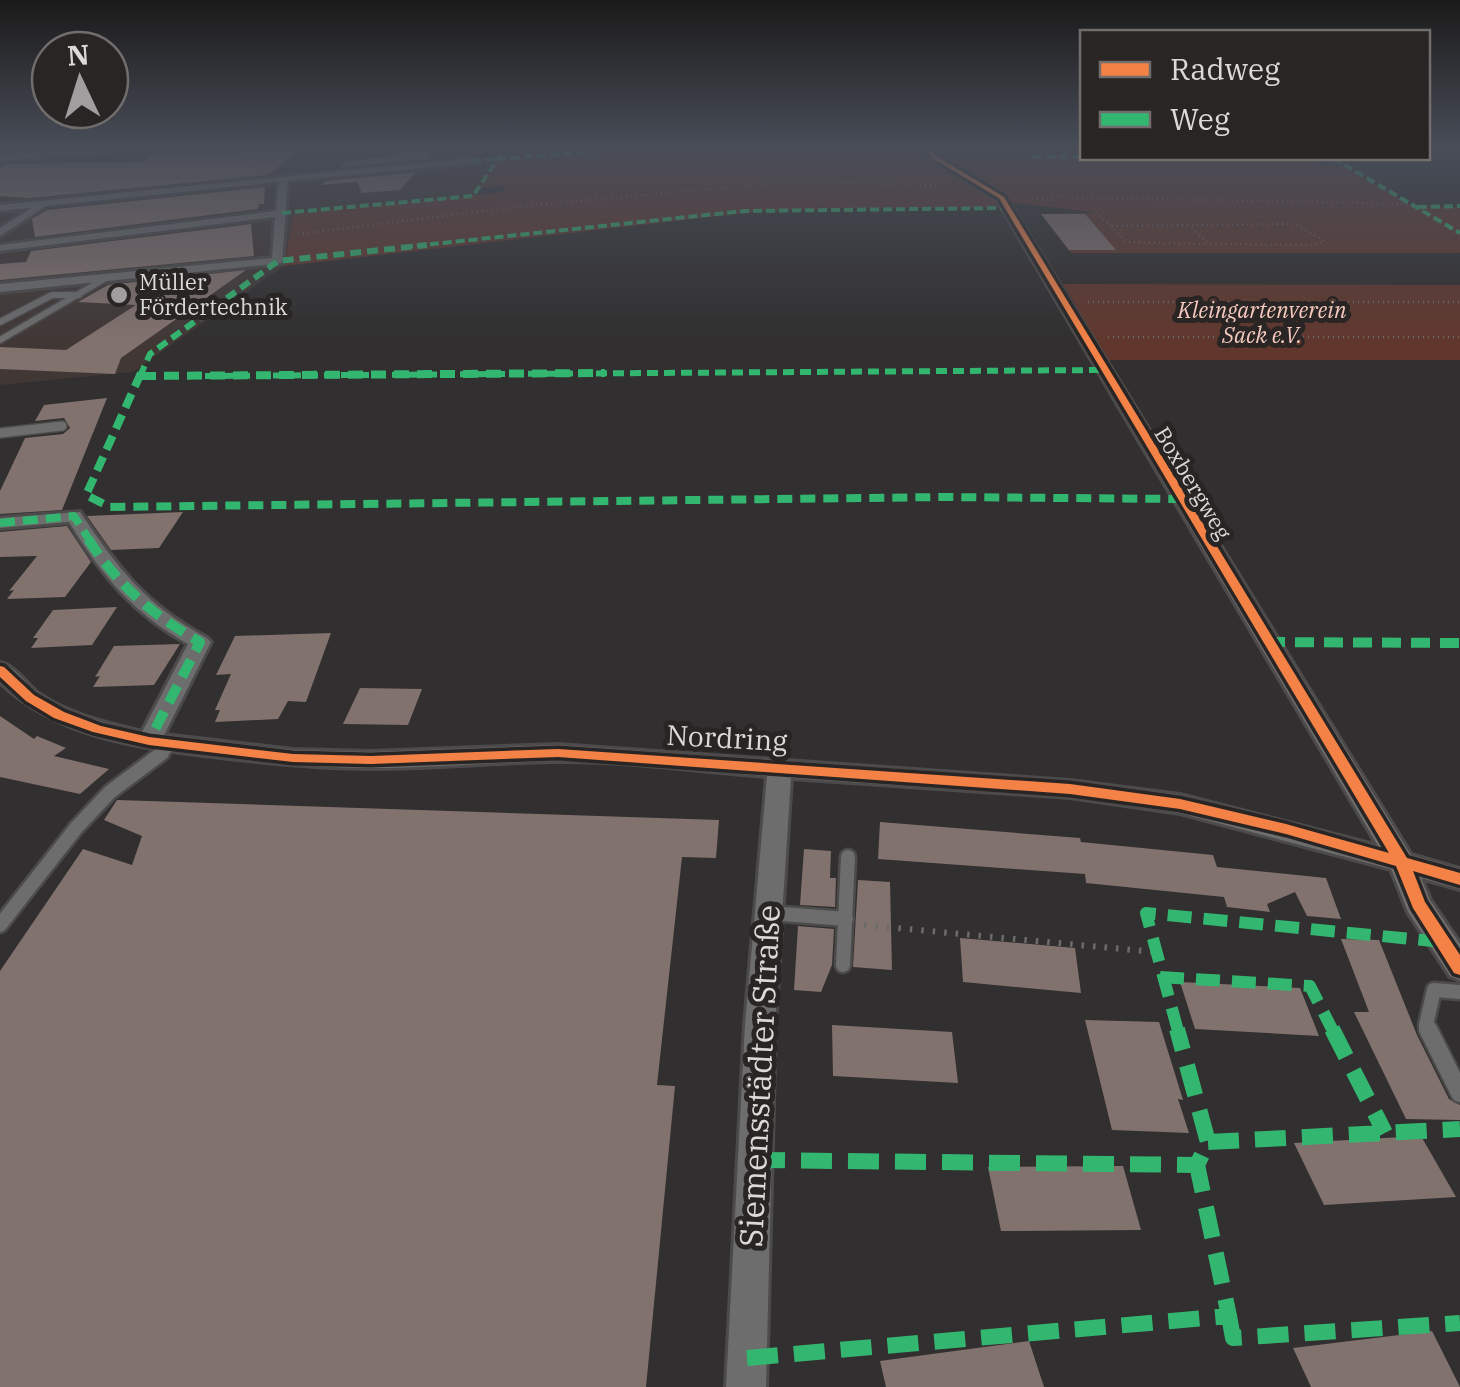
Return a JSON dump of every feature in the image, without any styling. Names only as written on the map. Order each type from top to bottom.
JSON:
[{"type":"street","points":[[0,233],[32,212]]},
{"type":"street","name":"Boxbergweg","points":[[1008,212],[1402,864],[1418,904],[1460,968]]},
{"type":"street","points":[[0,248],[282,214],[278,261],[0,288]]},
{"type":"street","points":[[0,524],[74,516],[107,570],[154,618],[200,642],[149,741]]},
{"type":"street","name":"Nordring","points":[[0,670],[30,698],[59,715],[149,741],[313,759],[558,753],[1070,789],[1180,804],[1286,828],[1460,879]]},
{"type":"street","name":"Siemensstädter Straße","points":[[746,1387],[767,913],[780,766]]},
{"type":"lane","points":[[0,340],[83,295],[106,278]]},
{"type":"lane","points":[[0,322],[52,295],[83,295]]},
{"type":"lane","points":[[0,433],[62,426]]},
{"type":"lane","points":[[0,925],[110,792],[175,743]]},
{"type":"lane","points":[[843,965],[848,857]]},
{"type":"lane","points":[[767,913],[846,919]]},
{"type":"lane","points":[[1460,992],[1434,990],[1426,1025],[1460,1093]]},
{"type":"path","points":[[279,235],[489,212]]},
{"type":"path","points":[[1096,212],[1127,242],[1209,244],[1315,245],[1324,241],[1295,224],[1187,223],[1209,244]]},
{"type":"path","points":[[1112,226],[1190,226]]},
{"type":"path","points":[[1074,302],[1460,302]]},
{"type":"path","points":[[1116,338],[1460,338]]},
{"type":"path","points":[[863,926],[1154,952]]},
{"type":"shaded area","points":[[0,212],[316,212],[294,214],[284,266],[133,372],[0,385]]},
{"type":"green space","points":[[316,212],[758,212],[284,266],[294,214]]},
{"type":"green space","points":[[1091,212],[1460,212],[1460,253],[1071,253],[1041,214],[1102,213]]},
{"type":"green space","name":"Kleingartenverein Sack e.V.","points":[[1063,284],[1460,285],[1460,360],[1108,360]]},
{"type":"building","points":[[44,212],[236,212],[35,237],[32,219]]},
{"type":"building","points":[[1041,214],[1085,214],[1116,250],[1069,250]]},
{"type":"building","points":[[251,224],[254,256],[0,280],[0,264],[26,262],[31,251]]},
{"type":"building","points":[[246,270],[121,358],[115,374],[0,369],[0,347],[66,350],[136,305],[78,302],[108,285]]},
{"type":"building","points":[[107,398],[62,510],[0,514],[0,491],[25,438],[63,434],[70,428],[64,418],[35,421],[44,405]]},
{"type":"building","points":[[183,512],[159,548],[111,550],[87,516]]},
{"type":"building","points":[[67,526],[91,562],[65,597],[7,599],[37,556],[0,557],[0,532]]},
{"type":"building","points":[[117,607],[92,645],[31,648],[38,638],[33,638],[53,610]]},
{"type":"building","points":[[331,633],[306,702],[288,701],[278,719],[215,722],[220,710],[215,710],[231,674],[216,675],[235,636]]},
{"type":"building","points":[[180,644],[154,685],[93,687],[114,646]]},
{"type":"building","points":[[360,688],[422,689],[408,725],[343,724]]},
{"type":"building","points":[[0,716],[34,739],[37,736],[66,748],[54,756],[109,769],[80,794],[0,777]]},
{"type":"building","points":[[117,800],[719,820],[716,858],[682,857],[657,1085],[675,1086],[646,1387],[0,1387],[0,971],[83,849],[132,865],[142,836],[104,820]]},
{"type":"building","points":[[880,822],[1080,838],[1081,842],[1213,855],[1217,867],[1326,878],[1341,919],[1307,916],[1295,892],[1267,904],[1270,912],[1227,907],[1224,897],[1086,883],[1085,874],[878,859]]},
{"type":"building","points":[[804,849],[831,851],[830,878],[836,878],[835,907],[800,905]]},
{"type":"building","points":[[858,880],[890,882],[892,970],[853,967]]},
{"type":"building","points":[[798,926],[834,929],[832,965],[821,992],[794,990]]},
{"type":"building","points":[[960,938],[1075,948],[1081,993],[963,982]]},
{"type":"building","points":[[1341,939],[1379,940],[1417,1035],[1449,1099],[1460,1105],[1460,1120],[1406,1119],[1354,1012],[1369,1012]]},
{"type":"building","points":[[1180,982],[1300,988],[1319,1036],[1195,1029]]},
{"type":"building","points":[[1085,1020],[1159,1022],[1189,1133],[1112,1130]]},
{"type":"building","points":[[832,1025],[952,1032],[958,1083],[833,1076]]},
{"type":"building","points":[[1421,1136],[1456,1197],[1324,1205],[1294,1143]]},
{"type":"building","points":[[1123,1166],[1141,1230],[1001,1231],[988,1167]]},
{"type":"building","points":[[1432,1331],[1460,1387],[1311,1387],[1293,1348]]},
{"type":"building","points":[[1029,1341],[1044,1387],[886,1387],[880,1361]]},
{"type":"marked path","points":[[282,213],[296,212]]},
{"type":"marked path","points":[[737,212],[278,261],[150,354],[86,495],[110,507],[946,497],[1180,499]]},
{"type":"marked path","points":[[1424,212],[1460,233]]},
{"type":"marked path","points":[[141,376],[1103,370]]},
{"type":"marked path","points":[[0,523],[74,516],[126,590],[157,617],[200,642],[149,741]]},
{"type":"marked path","points":[[1266,642],[1460,643]]},
{"type":"marked path","points":[[754,1160],[1197,1165],[1208,1142],[1146,913],[1443,942]]},
{"type":"marked path","points":[[1160,977],[1310,986],[1385,1133]]},
{"type":"marked path","points":[[1208,1142],[1460,1129]]},
{"type":"marked path","points":[[747,1358],[1229,1316],[1197,1165]]},
{"type":"marked path","points":[[1229,1316],[1233,1338],[1460,1323]]},
{"type":"cycle path","points":[[1010,212],[1402,863],[1418,904],[1460,968]]},
{"type":"cycle path","points":[[0,670],[30,698],[59,715],[149,741],[293,758],[371,760],[558,753],[1070,789],[1180,804],[1286,829],[1460,879]]},
{"type":"place","name":"Müller Fördertechnik","points":[[119,295]]}]
